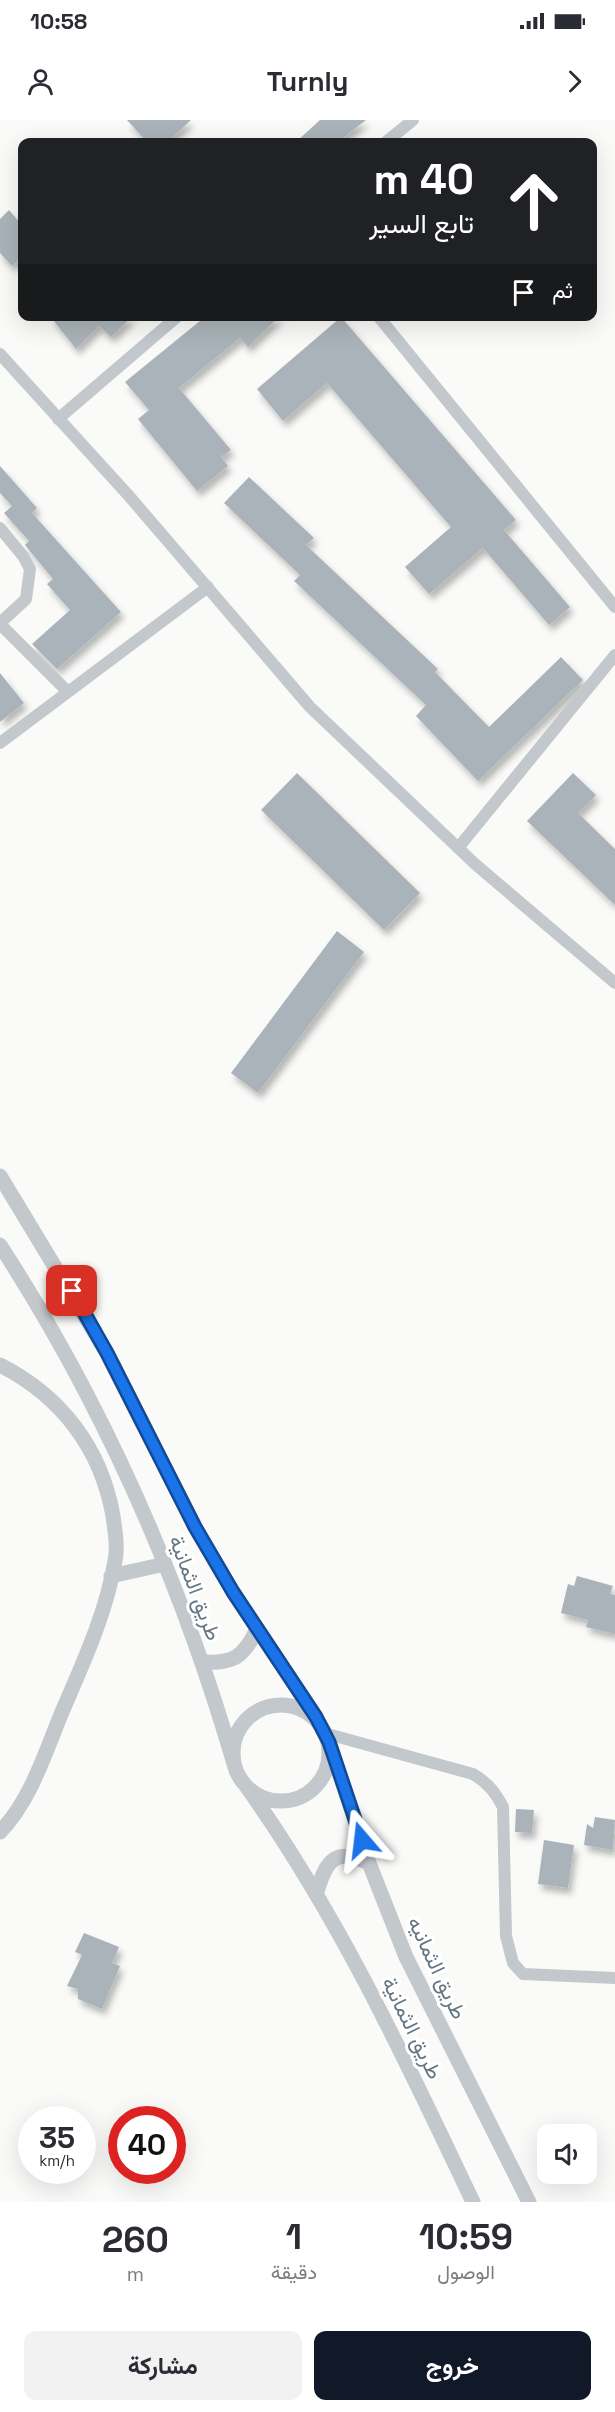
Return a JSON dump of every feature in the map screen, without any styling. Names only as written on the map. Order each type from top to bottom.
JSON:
[{"type":"street","points":[[391,138],[413,120]]},
{"type":"street","points":[[58,419],[172,321]]},
{"type":"street","points":[[382,321],[615,607]]},
{"type":"street","points":[[0,354],[208,587],[310,707],[458,848],[615,983]]},
{"type":"street","points":[[0,528],[23,556],[30,569],[26,599],[0,624],[67,691]]},
{"type":"street","points":[[0,743],[208,587]]},
{"type":"street","points":[[458,848],[615,655]]},
{"type":"street","points":[[0,1176],[83,1312],[195,1527],[257,1629],[316,1717],[327,1738],[330,1758],[326,1774],[315,1789],[299,1798],[282,1801],[269,1800],[246,1786],[234,1764],[235,1738],[241,1726],[256,1711],[277,1704],[298,1707],[316,1717]]},
{"type":"street","name":"طريق الثمانية","points":[[0,1245],[41,1309],[100,1420],[165,1564],[202,1662],[234,1764]]},
{"type":"street","points":[[0,1365],[20,1376],[61,1409],[94,1455],[110,1501],[117,1543],[97,1630],[22,1805],[0,1833]]},
{"type":"street","points":[[111,1576],[165,1564]]},
{"type":"street","points":[[202,1662],[219,1663],[237,1658],[250,1645],[257,1629]]},
{"type":"street","points":[[327,1738],[473,1774],[484,1780],[494,1790],[503,1807],[506,1936],[513,1963],[523,1974],[615,1978]]},
{"type":"street","name":"طريق الثمانيه","points":[[327,1738],[369,1863],[406,1957],[529,2202]]},
{"type":"street","name":"طريق الثمانية","points":[[246,1786],[317,1892],[388,2024],[473,2202]]},
{"type":"street","points":[[317,1892],[327,1865],[339,1856],[353,1855],[369,1863]]},
{"type":"building","points":[[127,120],[191,120],[172,138],[143,138]]},
{"type":"building","points":[[320,120],[366,120],[343,138],[300,138]]},
{"type":"building","points":[[9,210],[18,220],[18,261],[12,266],[0,253],[0,219]]},
{"type":"building","points":[[54,321],[128,321],[111,337],[99,326],[76,349]]},
{"type":"building","points":[[200,321],[275,321],[248,347],[240,338],[179,388],[231,450],[221,457],[228,466],[197,491],[138,419],[149,410],[125,382]]},
{"type":"building","points":[[336,321],[344,321],[516,520],[504,530],[570,607],[549,625],[483,548],[429,594],[405,567],[451,527],[327,383],[283,421],[257,389]]},
{"type":"building","points":[[0,466],[37,508],[32,513],[121,612],[57,669],[32,644],[70,610],[47,584],[53,579],[25,545],[29,541],[4,513],[12,506],[0,493]]},
{"type":"building","points":[[249,477],[314,538],[306,545],[438,669],[435,672],[489,727],[561,657],[583,680],[478,781],[416,716],[426,705],[294,581],[300,575],[224,503]]},
{"type":"building","points":[[0,673],[24,703],[0,722]]},
{"type":"building","points":[[297,773],[420,893],[384,930],[261,810]]},
{"type":"building","points":[[573,773],[596,795],[578,813],[615,849],[615,905],[527,821]]},
{"type":"building","points":[[337,931],[364,952],[258,1093],[231,1073]]},
{"type":"building","points":[[577,1576],[613,1586],[610,1594],[615,1595],[615,1634],[586,1627],[588,1620],[561,1613],[568,1584],[574,1586]]},
{"type":"building","points":[[516,1809],[534,1810],[532,1833],[515,1832]]},
{"type":"building","points":[[595,1817],[615,1820],[613,1850],[584,1845],[587,1824],[593,1828]]},
{"type":"building","points":[[544,1840],[574,1845],[568,1888],[538,1884]]},
{"type":"building","points":[[84,1933],[119,1947],[112,1963],[120,1966],[102,2009],[78,1999],[78,1989],[67,1986],[82,1955],[75,1952]]},
{"type":"route","points":[[72,1291],[107,1353],[195,1527],[233,1592],[316,1717],[329,1742],[362,1840]]}]
